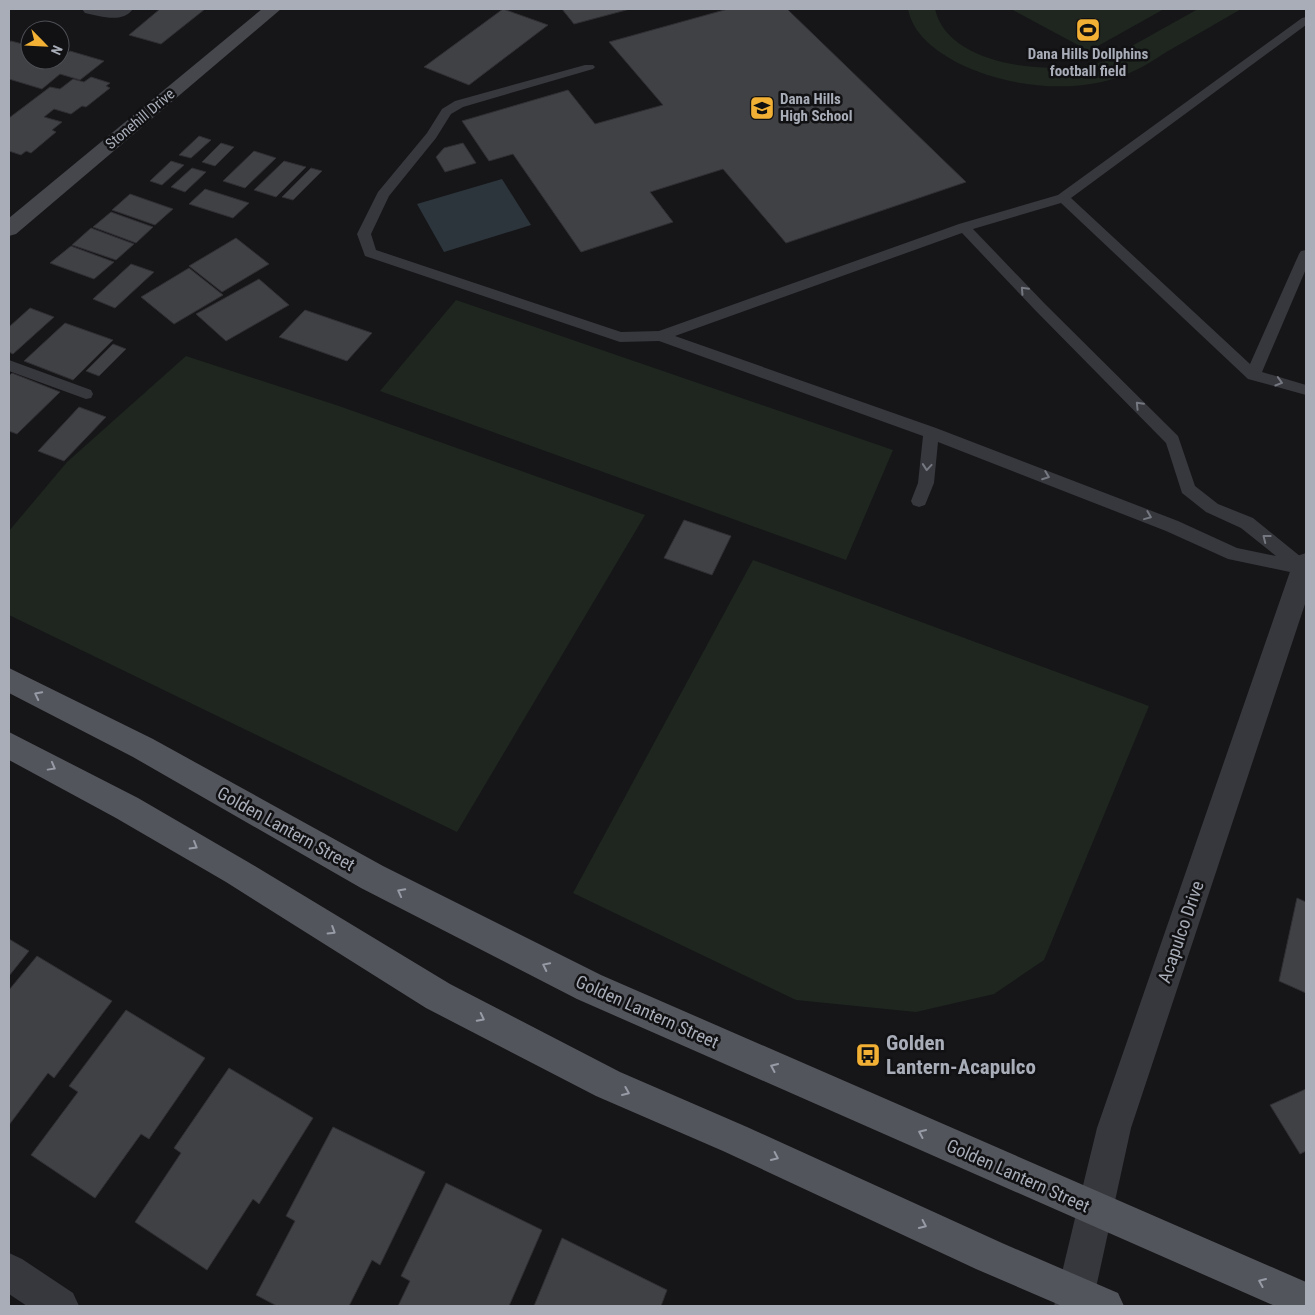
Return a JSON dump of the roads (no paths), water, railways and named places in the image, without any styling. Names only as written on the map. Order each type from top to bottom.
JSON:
[{"type":"main road","name":"Stonehill Drive","points":[[9,229],[272,9]]},
{"type":"main road","name":"Golden Lantern Street","points":[[9,680],[143,748],[372,877],[589,987],[1306,1301]]},
{"type":"main road","points":[[9,744],[128,808],[237,872],[438,996],[591,1075],[989,1256],[1085,1302]]},
{"type":"street","points":[[91,9],[118,13],[124,9]]},
{"type":"street","name":"Acapulco Drive","points":[[1085,1302],[1095,1210],[1114,1128],[1306,567]]},
{"type":"street","points":[[9,1272],[60,1306]]},
{"type":"lane","points":[[589,67],[460,104],[446,112],[432,135],[383,195],[364,234],[370,253],[620,337],[660,336],[964,227],[1063,198],[1306,20]]},
{"type":"lane","points":[[1063,198],[1253,375],[1306,390]]},
{"type":"lane","points":[[964,227],[1040,307],[1173,440],[1188,489],[1212,508],[1247,523],[1306,567]]},
{"type":"lane","points":[[1253,375],[1306,254]]},
{"type":"lane","points":[[660,336],[1000,458],[1164,523],[1234,554],[1306,567]]},
{"type":"lane","points":[[9,364],[86,394]]},
{"type":"lane","points":[[919,502],[926,483],[931,432]]},
{"type":"place","name":"Dana Hills Dollphins football field","points":[[1088,30]]},
{"type":"place","name":"Dana Hills High School","points":[[762,108]]},
{"type":"place","name":"Golden Lantern-Acapulco","points":[[868,1055]]}]
